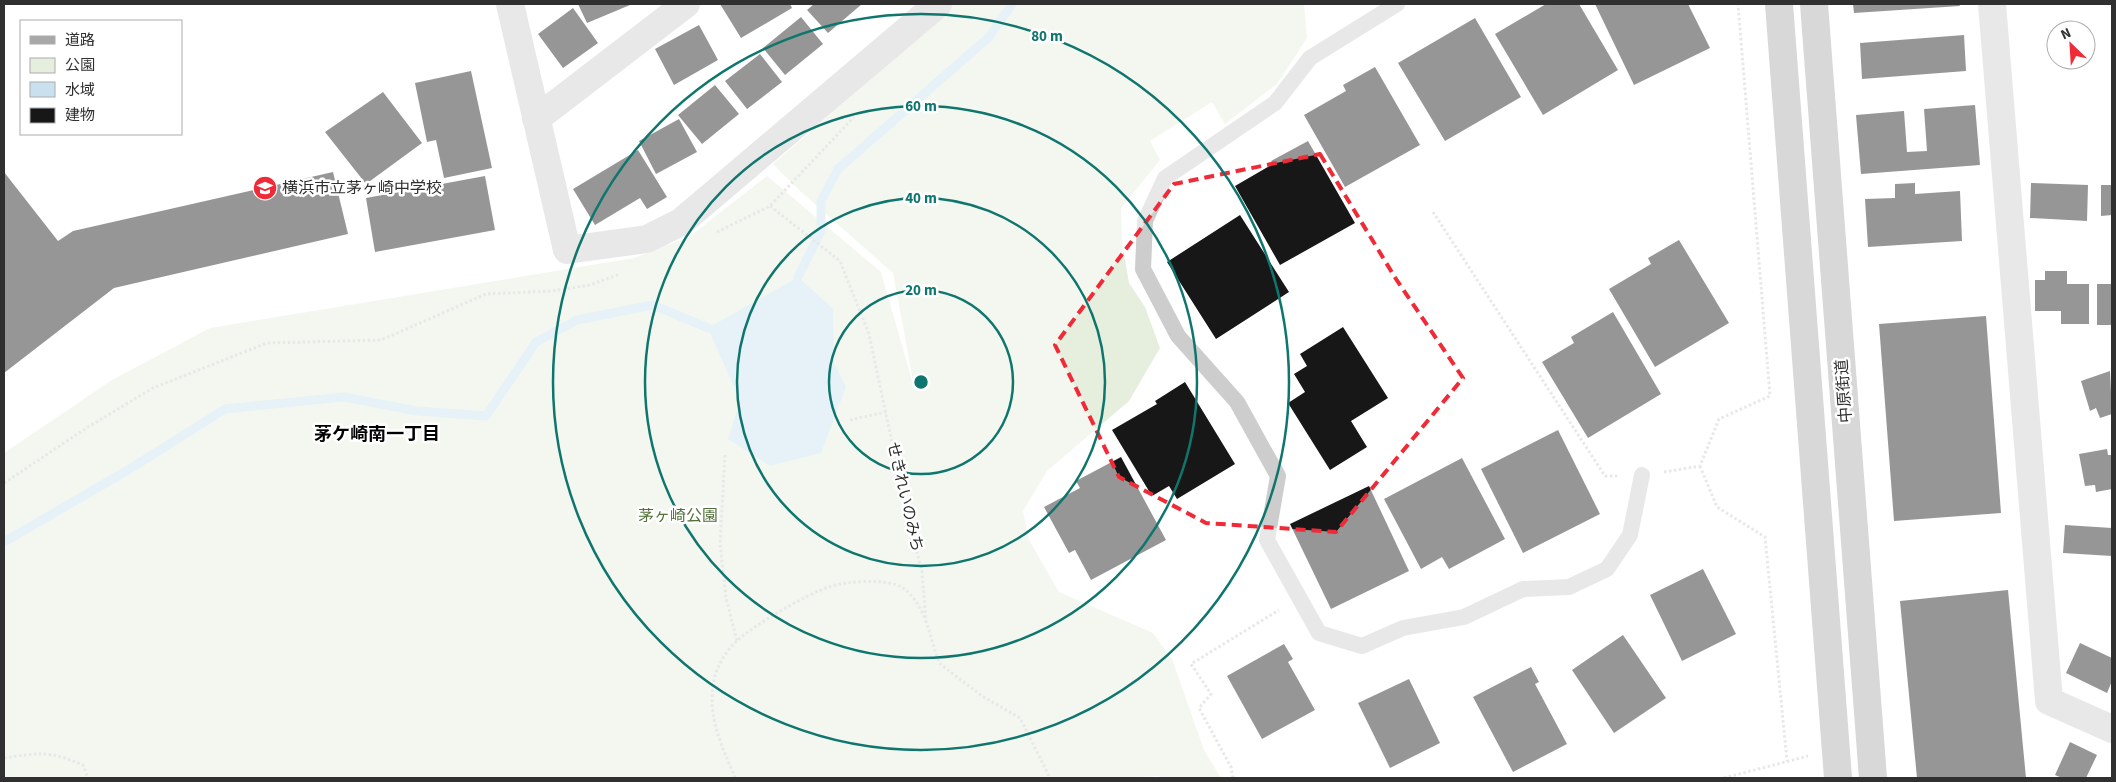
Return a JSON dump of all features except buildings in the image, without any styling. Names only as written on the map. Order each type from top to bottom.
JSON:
[{"type":"main road","points":[[1779,4],[1838,778]]},
{"type":"main road","name":"中原街道","points":[[1814,4],[1873,778]]},
{"type":"street","points":[[510,4],[567,250],[647,239],[681,222],[938,4]]},
{"type":"street","points":[[536,119],[686,4]]},
{"type":"street","points":[[1992,4],[2049,701],[2112,729]]},
{"type":"lane","points":[[1397,4],[1310,58],[1276,103],[1165,178],[1145,221],[1143,269],[1178,336],[1237,402],[1278,476],[1267,540],[1319,633],[1362,646],[1403,628],[1464,617],[1523,589],[1569,587],[1607,569],[1630,535],[1642,476]]},
{"type":"path","points":[[1738,4],[1770,396],[1718,419],[1700,466],[1717,507],[1765,537],[1787,761]]},
{"type":"path","name":"せきれいのみち","points":[[710,236],[770,206],[840,261],[869,334],[922,572],[926,621],[939,663],[982,696],[1020,718],[1050,778]]},
{"type":"path","points":[[1433,212],[1605,476],[1642,476],[1700,466]]},
{"type":"path","points":[[4,483],[153,388],[267,343],[381,340],[486,294],[552,291],[590,286],[624,273]]},
{"type":"path","points":[[850,420],[886,412]]},
{"type":"path","points":[[725,455],[720,544],[726,598],[737,640]]},
{"type":"path","points":[[735,778],[711,712],[714,678],[727,653],[737,640],[781,611],[829,587],[875,581],[903,588],[920,606],[926,621]]},
{"type":"path","points":[[1233,778],[1231,767],[1199,708],[1211,694],[1191,664],[1299,598]]},
{"type":"path","points":[[1724,778],[1836,748]]},
{"type":"path","points":[[4,758],[44,752],[63,756],[83,765],[88,778]]},
{"type":"highlighted area","points":[[1320,154],[1396,279],[1463,378],[1336,532],[1206,523],[1119,477],[1055,345],[1174,184]]},
{"type":"green space","name":"茅ヶ崎公園","points":[[948,4],[1304,4],[1307,38],[1277,84],[1225,124],[1212,102],[1150,141],[1160,160],[1121,208],[1122,242],[1129,283],[1145,307],[1160,348],[1129,401],[1047,471],[1023,511],[1029,540],[1059,592],[1153,633],[1172,659],[1204,750],[1221,778],[1166,778],[1158,776],[1118,778],[4,778],[4,453],[112,380],[210,328],[634,258],[689,237],[767,176],[881,272],[915,391],[893,273],[800,191],[773,164],[930,28]]},
{"type":"water","points":[[798,277],[833,309],[834,363],[846,387],[821,453],[770,466],[728,439],[740,401],[708,328]]},
{"type":"waterway","points":[[798,277],[821,231],[821,201],[838,169],[989,37],[1012,4]]},
{"type":"waterway","points":[[4,542],[128,470],[225,409],[344,397],[417,411],[486,416],[536,342],[577,320],[653,305],[708,328]]},
{"type":"place","name":"横浜市立茅ヶ崎中学校","points":[[265,188]]},
{"type":"district","name":"茅ケ崎南一丁目","points":[[377,434]]}]
